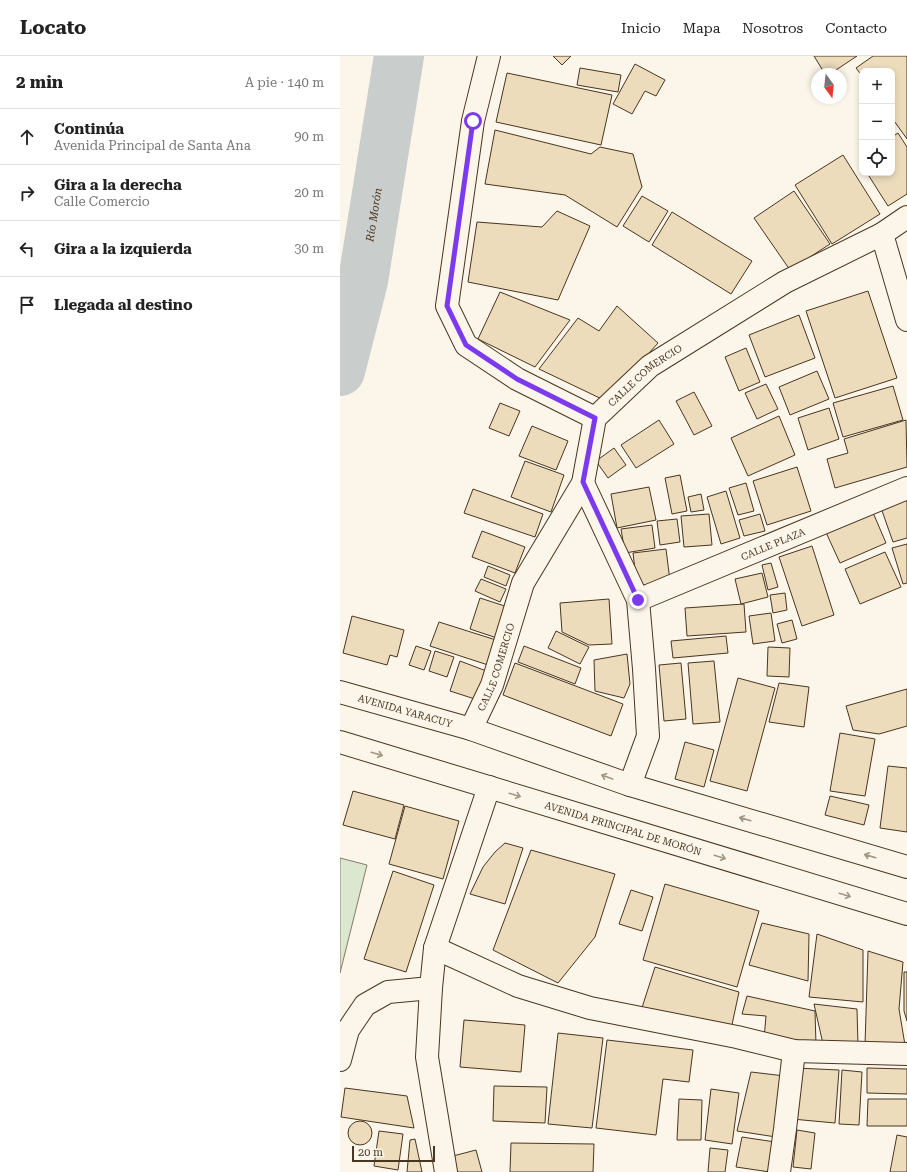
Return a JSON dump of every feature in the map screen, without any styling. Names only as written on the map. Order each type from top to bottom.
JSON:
[{"type":"street","points":[[489,56],[473,121],[447,306],[466,345],[517,379],[595,418]]},
{"type":"street","name":"CALLE COMERCIO","points":[[471,729],[492,685],[524,583],[583,482],[595,418],[650,366],[785,282],[882,234],[907,217]]},
{"type":"street","points":[[882,234],[907,320]]},
{"type":"street","points":[[583,482],[638,600],[648,736],[630,785]]},
{"type":"street","name":"CALLE PLAZA","points":[[638,600],[907,488]]},
{"type":"street","name":"AVENIDA YARACUY","points":[[340,692],[471,729]]},
{"type":"street","points":[[471,729],[630,785],[907,867]]},
{"type":"street","name":"AVENIDA PRINCIPAL DE MORÓN","points":[[340,742],[907,914]]},
{"type":"street","points":[[446,1172],[428,1057],[431,988],[435,948],[490,787]]},
{"type":"street","points":[[435,948],[518,986],[590,1008],[737,1037],[794,1051],[907,1054]]},
{"type":"street","points":[[340,1060],[348,1030],[365,1005],[388,992],[431,988]]},
{"type":"street","points":[[779,1172],[794,1051]]},
{"type":"green space","points":[[340,858],[367,865],[340,973]]},
{"type":"building","points":[[553,56],[571,56],[562,65]]},
{"type":"building","points":[[814,56],[857,56],[839,68],[821,68]]},
{"type":"building","points":[[873,56],[907,56],[907,139],[895,122],[895,68],[859,68],[859,72],[856,68]]},
{"type":"building","points":[[635,64],[665,80],[656,96],[645,91],[632,114],[613,104]]},
{"type":"building","points":[[580,68],[621,75],[618,92],[577,85]]},
{"type":"building","points":[[507,73],[612,95],[601,145],[496,122]]},
{"type":"building","points":[[495,130],[591,154],[600,147],[633,154],[642,187],[617,227],[565,195],[485,184]]},
{"type":"building","points":[[898,133],[907,147],[907,194],[888,206],[869,176],[895,176],[895,135]]},
{"type":"building","points":[[843,155],[880,214],[832,244],[795,185]]},
{"type":"building","points":[[794,191],[830,244],[790,270],[754,218]]},
{"type":"building","points":[[642,196],[668,211],[649,242],[623,226]]},
{"type":"building","points":[[557,211],[590,226],[558,300],[468,282],[477,222],[542,227]]},
{"type":"building","points":[[672,212],[752,261],[731,294],[652,245]]},
{"type":"building","points":[[868,291],[897,378],[835,398],[806,311]]},
{"type":"building","points":[[500,292],[570,320],[535,367],[478,339]]},
{"type":"building","points":[[617,306],[658,343],[606,401],[539,369],[578,318],[599,331]]},
{"type":"building","points":[[799,315],[815,358],[765,377],[749,335]]},
{"type":"building","points":[[746,348],[760,382],[739,391],[725,357]]},
{"type":"building","points":[[817,371],[829,399],[790,415],[779,387]]},
{"type":"building","points":[[766,384],[778,409],[757,419],[745,393]]},
{"type":"building","points":[[893,386],[903,420],[843,437],[833,403]]},
{"type":"building","points":[[694,392],[712,426],[694,435],[676,401]]},
{"type":"building","points":[[500,403],[520,411],[509,436],[489,428]]},
{"type":"building","points":[[829,408],[839,439],[808,450],[798,418]]},
{"type":"building","points":[[779,416],[795,455],[748,476],[731,438]]},
{"type":"building","points":[[659,420],[674,444],[636,468],[621,445]]},
{"type":"building","points":[[906,420],[907,467],[835,488],[827,459],[848,453],[844,439]]},
{"type":"building","points":[[532,426],[568,441],[556,470],[519,456]]},
{"type":"building","points":[[614,448],[626,465],[608,478],[596,461]]},
{"type":"building","points":[[525,461],[564,475],[551,512],[511,497]]},
{"type":"building","points":[[797,467],[811,511],[767,525],[753,481]]},
{"type":"building","points":[[680,475],[687,511],[672,514],[665,478]]},
{"type":"building","points":[[746,483],[754,511],[738,515],[729,488]]},
{"type":"building","points":[[649,487],[656,520],[617,528],[611,494]]},
{"type":"building","points":[[473,489],[543,514],[535,537],[464,513]]},
{"type":"building","points":[[726,491],[740,538],[721,544],[707,497]]},
{"type":"building","points":[[701,494],[704,510],[691,512],[688,497]]},
{"type":"building","points":[[907,496],[907,538],[893,542],[880,505]]},
{"type":"building","points":[[871,508],[886,543],[840,563],[824,528]]},
{"type":"building","points":[[709,514],[712,545],[684,547],[681,516]]},
{"type":"building","points":[[760,514],[765,531],[744,536],[739,520]]},
{"type":"building","points":[[677,519],[680,542],[660,545],[657,521]]},
{"type":"building","points":[[652,525],[655,548],[625,553],[621,529]]},
{"type":"building","points":[[482,531],[525,547],[515,573],[472,557]]},
{"type":"building","points":[[907,544],[907,583],[903,584],[892,548]]},
{"type":"building","points":[[812,546],[834,615],[802,626],[779,557]]},
{"type":"building","points":[[666,549],[670,581],[637,586],[633,553]]},
{"type":"building","points":[[885,552],[901,587],[860,604],[845,569]]},
{"type":"building","points":[[771,563],[778,587],[768,590],[762,565]]},
{"type":"building","points":[[488,566],[510,575],[506,586],[484,577]]},
{"type":"building","points":[[762,573],[768,597],[741,604],[735,579]]},
{"type":"building","points":[[481,579],[506,589],[500,602],[475,591]]},
{"type":"building","points":[[785,593],[787,610],[773,613],[770,595]]},
{"type":"building","points":[[480,598],[511,608],[500,639],[470,629]]},
{"type":"building","points":[[609,599],[612,644],[589,645],[562,632],[560,603]]},
{"type":"building","points":[[744,604],[746,632],[687,636],[685,608]]},
{"type":"building","points":[[771,613],[775,641],[753,644],[749,616]]},
{"type":"building","points":[[352,616],[404,630],[397,657],[390,655],[387,665],[343,653]]},
{"type":"building","points":[[792,620],[797,639],[782,643],[777,624]]},
{"type":"building","points":[[439,622],[496,640],[488,665],[430,646]]},
{"type":"building","points":[[556,631],[589,647],[580,664],[548,648]]},
{"type":"building","points":[[726,636],[728,653],[673,658],[671,641]]},
{"type":"building","points":[[416,646],[431,651],[424,670],[409,665]]},
{"type":"building","points":[[524,646],[581,668],[575,684],[518,662]]},
{"type":"building","points":[[768,647],[790,648],[789,677],[767,676]]},
{"type":"building","points":[[435,651],[454,657],[447,677],[429,671]]},
{"type":"building","points":[[627,654],[630,684],[624,698],[595,691],[594,660]]},
{"type":"building","points":[[460,661],[489,672],[478,700],[450,691]]},
{"type":"building","points":[[714,661],[720,722],[693,724],[688,663]]},
{"type":"building","points":[[515,663],[623,704],[611,736],[503,695]]},
{"type":"building","points":[[681,663],[686,719],[664,721],[659,665]]},
{"type":"building","points":[[738,678],[775,688],[747,791],[710,781]]},
{"type":"building","points":[[779,683],[809,687],[804,727],[769,722]]},
{"type":"building","points":[[907,689],[907,726],[879,734],[853,730],[846,706]]},
{"type":"building","points":[[840,733],[875,739],[865,796],[830,791]]},
{"type":"building","points":[[685,742],[714,750],[704,787],[675,779]]},
{"type":"building","points":[[888,766],[907,768],[907,832],[880,828]]},
{"type":"building","points":[[353,791],[404,805],[395,839],[343,825]]},
{"type":"building","points":[[830,796],[869,805],[864,825],[825,815]]},
{"type":"building","points":[[405,806],[459,821],[443,879],[389,864]]},
{"type":"building","points":[[505,843],[523,848],[505,904],[470,894],[483,867],[495,852]]},
{"type":"building","points":[[531,850],[615,874],[595,937],[558,983],[493,950]]},
{"type":"building","points":[[393,871],[434,885],[406,972],[364,959]]},
{"type":"building","points":[[665,884],[759,911],[737,987],[643,960]]},
{"type":"building","points":[[631,890],[653,897],[642,931],[619,924]]},
{"type":"building","points":[[762,923],[809,934],[808,981],[749,965]]},
{"type":"building","points":[[817,934],[863,950],[863,1002],[809,997]]},
{"type":"building","points":[[868,951],[903,962],[899,1009],[905,1045],[865,1045]]},
{"type":"building","points":[[655,967],[739,992],[730,1034],[640,1014]]},
{"type":"building","points":[[904,972],[907,972],[907,1021],[904,1011]]},
{"type":"building","points":[[747,996],[815,1011],[816,1045],[764,1039],[766,1016],[742,1014]]},
{"type":"building","points":[[814,1004],[857,1009],[858,1045],[823,1044]]},
{"type":"building","points":[[464,1020],[525,1025],[521,1072],[460,1067]]},
{"type":"building","points":[[558,1033],[603,1038],[592,1128],[548,1124]]},
{"type":"building","points":[[607,1040],[693,1050],[689,1082],[663,1079],[656,1135],[596,1128]]},
{"type":"building","points":[[796,1068],[839,1070],[835,1123],[792,1119]]},
{"type":"building","points":[[867,1068],[907,1069],[907,1094],[867,1093]]},
{"type":"building","points":[[842,1070],[862,1072],[859,1125],[839,1124]]},
{"type":"building","points":[[751,1072],[785,1076],[776,1137],[737,1131]]},
{"type":"building","points":[[494,1086],[547,1087],[545,1123],[493,1121]]},
{"type":"building","points":[[345,1088],[407,1096],[414,1128],[341,1117]]},
{"type":"building","points":[[711,1089],[739,1093],[732,1144],[705,1140]]},
{"type":"building","points":[[679,1099],[702,1100],[701,1140],[677,1140]]},
{"type":"building","points":[[868,1099],[907,1099],[907,1126],[867,1126]]},
{"type":"building","points":[[360,1121],[369,1124],[372,1133],[369,1142],[360,1145],[351,1142],[348,1133],[351,1124]]},
{"type":"building","points":[[797,1130],[815,1133],[811,1169],[793,1167]]},
{"type":"building","points":[[379,1131],[403,1134],[398,1170],[374,1166]]},
{"type":"building","points":[[897,1135],[907,1137],[907,1172],[890,1172]]},
{"type":"building","points":[[742,1137],[775,1142],[770,1172],[736,1167]]},
{"type":"building","points":[[415,1139],[422,1172],[407,1172],[410,1140]]},
{"type":"building","points":[[511,1143],[594,1144],[593,1172],[510,1172]]},
{"type":"building","points":[[710,1148],[728,1150],[725,1172],[708,1172]]},
{"type":"building","points":[[476,1150],[482,1172],[457,1172],[453,1156]]},
{"type":"waterway","name":"Río Morón","points":[[340,371],[363,281],[399,56]]},
{"type":"route","points":[[473,121],[447,306],[466,345],[517,379],[595,418],[583,482],[638,600]]}]
